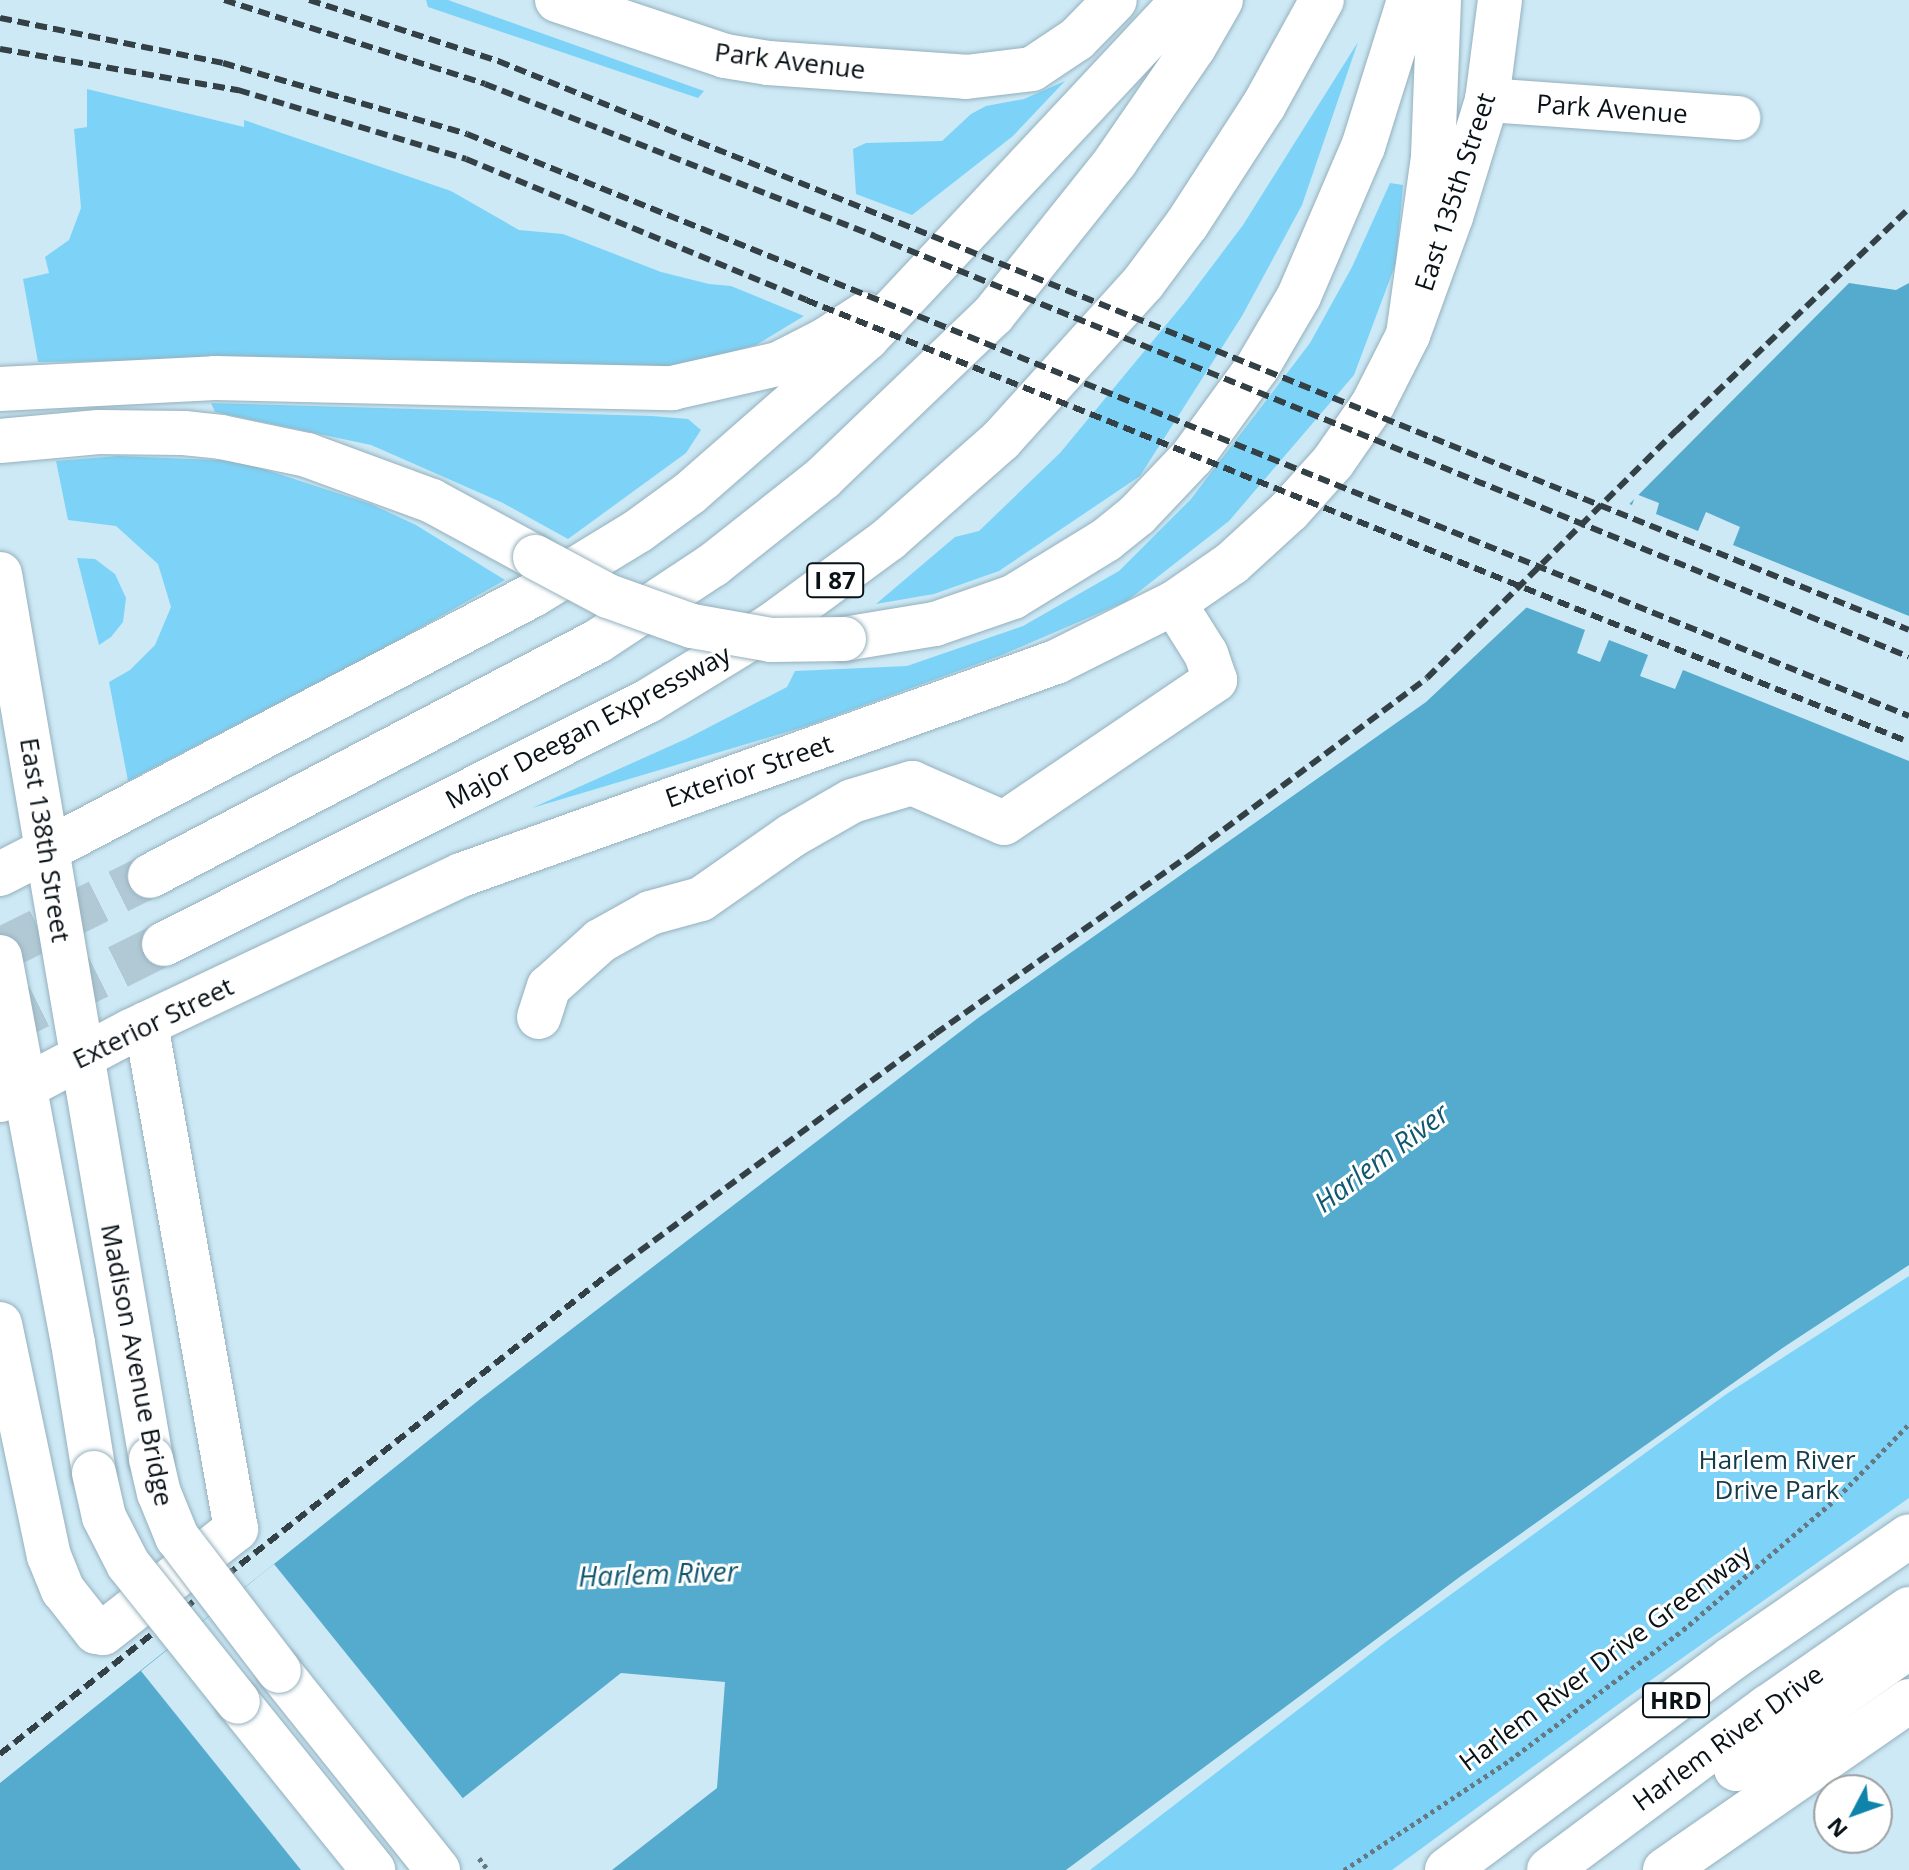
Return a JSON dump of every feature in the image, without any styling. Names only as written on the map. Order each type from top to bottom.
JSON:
[{"type":"main road","name":"Park Avenue","points":[[557,0],[689,46],[768,63],[930,77],[1004,75],[1032,69],[1077,39],[1115,0]]},
{"type":"main road","points":[[0,874],[485,622],[638,531],[734,457],[867,338],[1183,0]]},
{"type":"main road","points":[[150,876],[598,641],[713,565],[823,478],[993,315],[1115,162],[1194,47],[1221,0]]},
{"type":"main road","name":"Major Deegan Expressway","points":[[164,944],[648,701],[772,625],[889,539],[1001,440],[1143,283],[1187,224],[1257,117],[1322,0]]},
{"type":"main road","points":[[0,441],[184,433],[221,437],[307,455],[432,501],[608,596],[692,626],[771,640],[844,639],[935,624],[1013,597],[1106,540],[1137,515],[1192,457],[1258,366],[1299,296],[1363,147],[1409,0]]},
{"type":"main road","points":[[1408,335],[1433,156],[1439,0]]},
{"type":"main road","name":"East 135th Street","points":[[1408,335],[1451,217],[1487,100],[1500,0]]},
{"type":"main road","name":"Park Avenue","points":[[1487,100],[1738,118]]},
{"type":"main road","points":[[0,389],[215,378],[614,390],[697,385],[778,364],[827,339],[852,324],[949,248]]},
{"type":"main road","name":"Exterior Street","points":[[12,1093],[146,1024],[486,865],[1032,671],[1094,645],[1174,603],[1259,540],[1318,479],[1373,404],[1408,335]]},
{"type":"main road","name":"East 138th Street","points":[[0,574],[80,1058]]},
{"type":"main road","points":[[539,1017],[549,987],[600,941],[650,913],[701,899],[791,836],[852,801],[912,783],[1004,823],[1215,680],[1206,654],[1174,603]]},
{"type":"main road","points":[[0,957],[12,1093],[104,1517],[128,1564],[373,1870]]},
{"type":"main road","points":[[0,1324],[49,1556],[63,1590],[96,1632],[103,1633],[236,1529],[146,1024]]},
{"type":"main road","name":"Madison Avenue Bridge","points":[[80,1058],[151,1459],[168,1520],[191,1560],[438,1870]]},
{"type":"main road","name":"HRD","points":[[1447,1870],[1731,1659],[1909,1536]]},
{"type":"main road","name":"Harlem River Drive","points":[[1549,1870],[1779,1699],[1909,1609]]},
{"type":"main road","points":[[1599,1870],[1909,1647]]},
{"type":"main road","points":[[1665,1870],[1909,1701]]},
{"type":"path","name":"Harlem River Drive Greenway","points":[[1344,1870],[1510,1760],[1683,1630],[1838,1497],[1909,1424]]},
{"type":"green space","points":[[426,0],[448,0],[704,91],[698,98],[428,7]]},
{"type":"green space","points":[[1358,42],[1302,205],[1242,316],[1140,476],[999,571],[934,594],[876,604],[955,537],[979,531],[1060,453],[1185,302],[1243,225]]},
{"type":"green space","points":[[1065,81],[1013,136],[912,215],[856,194],[853,149],[866,143],[942,141],[971,114],[986,106],[1024,99]]},
{"type":"green space","points":[[87,89],[244,127],[244,120],[451,191],[519,230],[563,234],[661,272],[731,286],[804,316],[756,345],[668,369],[317,359],[38,362],[23,279],[49,273],[45,257],[69,240],[81,208],[74,129],[87,127]]},
{"type":"green space","points":[[1390,183],[1403,185],[1396,263],[1354,375],[1229,521],[1127,601],[1002,655],[807,726],[532,808],[688,738],[787,687],[795,671],[907,666],[1023,626],[1119,571],[1191,499],[1310,343],[1352,267]]},
{"type":"green space","points":[[211,403],[652,416],[688,419],[701,430],[686,453],[568,539],[503,503],[371,445],[215,412]]},
{"type":"green space","points":[[118,456],[239,461],[371,504],[416,525],[505,580],[377,652],[128,781],[109,682],[130,670],[155,645],[171,607],[158,564],[116,526],[68,520],[56,461]]},
{"type":"green space","points":[[77,558],[95,559],[115,574],[126,598],[123,622],[111,637],[99,645]]},
{"type":"green space","name":"Harlem River Drive Park","points":[[1909,1276],[1909,1498],[1654,1678],[1392,1870],[1090,1870],[1391,1638],[1725,1395]]},
{"type":"water","name":"Harlem River","points":[[1849,283],[1896,290],[1909,283],[1909,1265],[1784,1347],[1461,1576],[1066,1870],[612,1870],[717,1788],[725,1682],[621,1673],[372,1870],[0,1870],[0,1783],[479,1400],[978,1018],[1426,702],[1527,607]]},
{"type":"pier","points":[[1636,494],[1659,503],[1656,514],[1698,531],[1706,512],[1740,527],[1733,545],[1909,616],[1909,761],[1683,670],[1675,689],[1640,676],[1648,655],[1609,640],[1600,662],[1577,653],[1585,630],[1523,606],[1588,544],[1585,542],[1624,502],[1632,505]]},
{"type":"pier","points":[[274,1564],[465,1801],[379,1870],[301,1870],[141,1671]]},
{"type":"tunnel","points":[[0,950],[150,876]]},
{"type":"tunnel","points":[[0,1026],[164,944]]},
{"type":"railway","points":[[224,0],[485,84],[874,236],[1909,657]]},
{"type":"railway","points":[[309,0],[498,61],[1909,630]]},
{"type":"railway","points":[[0,18],[223,63],[467,134],[1909,716]]},
{"type":"railway","points":[[0,49],[238,90],[466,159],[806,300],[1909,742]]},
{"type":"railway","points":[[0,1754],[610,1273],[935,1034],[1195,851],[1427,678],[1676,431],[1909,208]]}]
